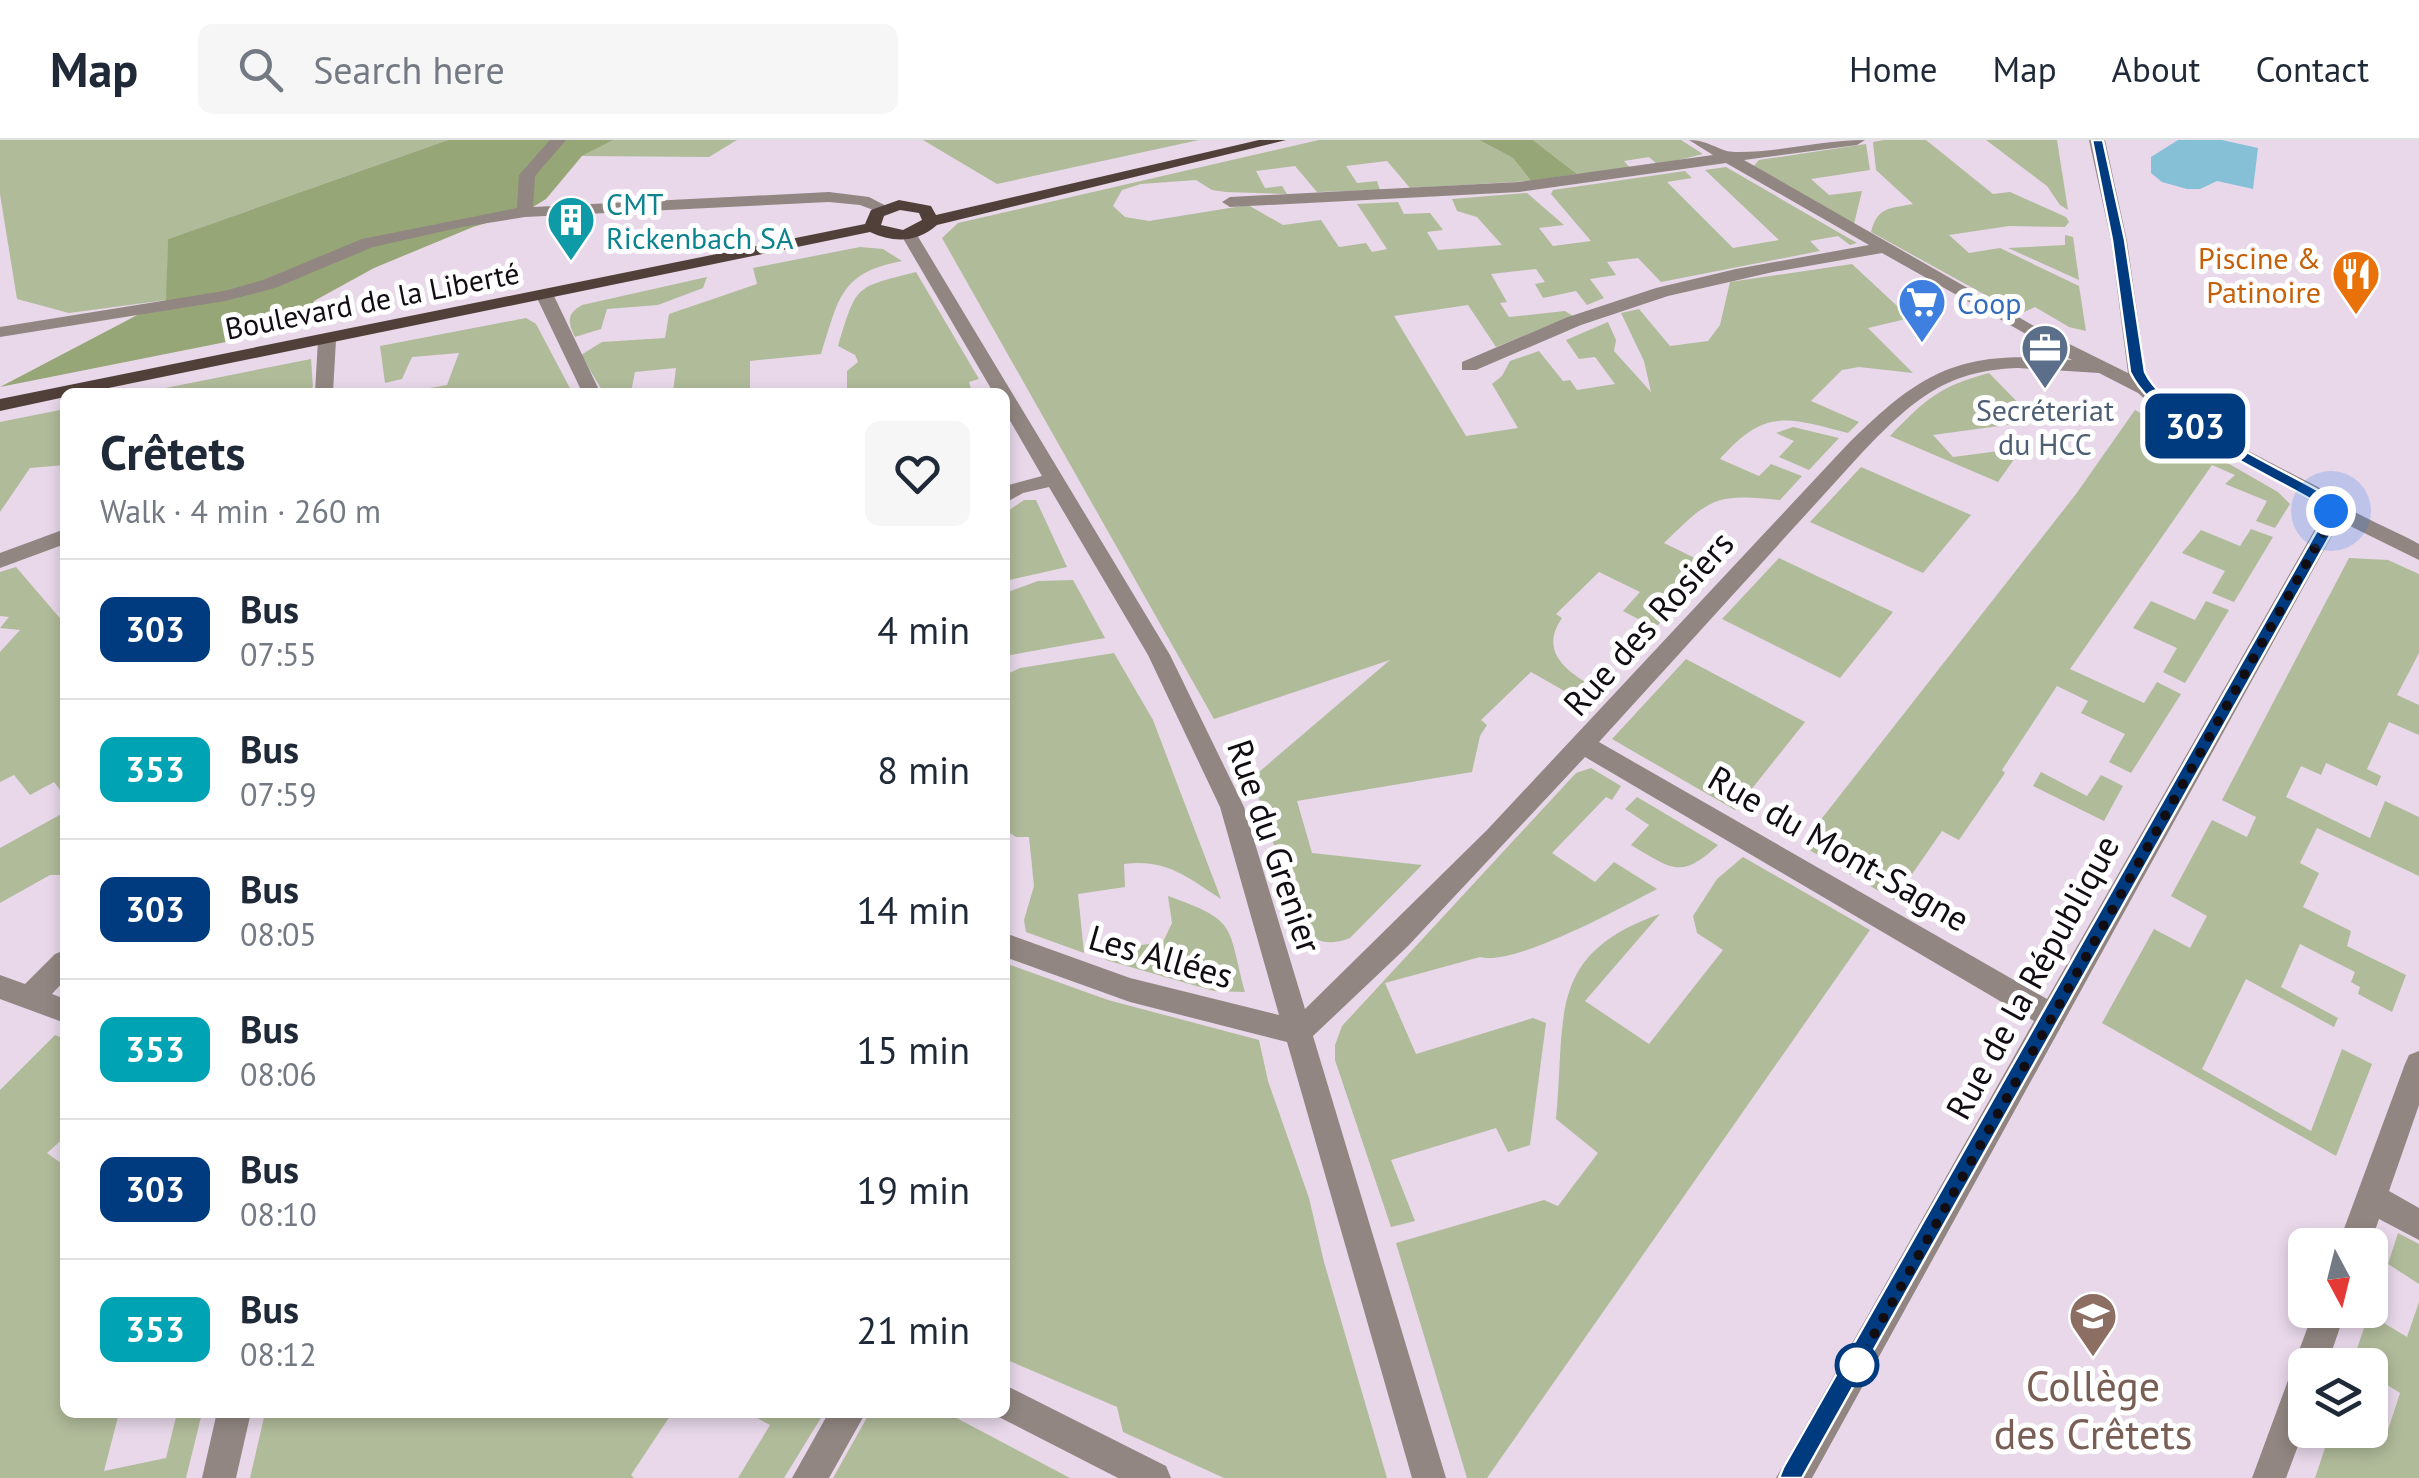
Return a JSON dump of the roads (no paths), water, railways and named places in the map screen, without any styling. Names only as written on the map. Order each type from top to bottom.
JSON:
[{"type":"main road","points":[[1244,140],[928,215],[909,234],[891,236],[872,227],[873,218],[884,209],[907,205],[928,215],[1278,140]]},
{"type":"main road","name":"Boulevard de la Liberté","points":[[89,388],[872,227]]},
{"type":"main road","name":"Boulevard de la Liberté","points":[[0,406],[60,394]]},
{"type":"street","points":[[525,212],[527,175],[558,140]]},
{"type":"street","points":[[1697,140],[2098,368],[2145,389],[2171,412],[2316,495],[2331,511],[2362,521],[2419,552]]},
{"type":"street","points":[[1230,202],[1519,188],[1858,140]]},
{"type":"street","points":[[2098,140],[2119,240],[2135,361],[2145,389]]},
{"type":"street","name":"Boulevard de la Liberté","points":[[0,332],[225,296],[270,284],[368,243],[525,212],[829,197],[863,200],[884,209]]},
{"type":"street","name":"Rue du Grenier","points":[[909,234],[1001,388]]},
{"type":"street","points":[[1469,366],[1590,315],[1670,290],[1754,269],[1884,248]]},
{"type":"street","points":[[546,296],[589,388]]},
{"type":"street","points":[[324,388],[327,340]]},
{"type":"street","name":"Rue des Rosiers","points":[[1298,1032],[1344,994],[1585,745],[1894,412],[1942,376],[1978,366],[2049,364],[2098,368]]},
{"type":"street","name":"Rue du Grenier","points":[[1010,403],[1160,656],[1232,807],[1430,1478]]},
{"type":"street","points":[[1010,492],[1056,480]]},
{"type":"street","name":"Rue de la République","points":[[1793,1478],[2054,1018],[2332,518],[2331,511]]},
{"type":"street","points":[[0,561],[60,538]]},
{"type":"street","name":"Rue du Mont-Sagne","points":[[1585,745],[2054,1018]]},
{"type":"street","name":"Les Allées","points":[[1010,947],[1130,990],[1298,1032]]},
{"type":"street","points":[[29,998],[60,967]]},
{"type":"street","points":[[0,987],[60,1009]]},
{"type":"street","points":[[2360,1228],[2419,1064]]},
{"type":"street","points":[[2370,1198],[2419,1225]]},
{"type":"street","points":[[1010,1405],[1154,1478]]},
{"type":"street","points":[[218,1478],[233,1418]]},
{"type":"street","points":[[809,1478],[845,1418]]},
{"type":"street","points":[[2270,1478],[2288,1428]]},
{"type":"water","points":[[2178,140],[2222,140],[2258,148],[2253,189],[2217,181],[2200,189],[2162,182],[2151,173],[2151,157]]},
{"type":"place","name":"CMT Rickenbach SA","points":[[571,262]]},
{"type":"place","name":"Piscine & Patinoire","points":[[2356,316]]},
{"type":"place","name":"Coop","points":[[1922,344]]},
{"type":"place","name":"Secréteriat du HCC","points":[[2045,390]]},
{"type":"place","name":"Collège des Crêtets","points":[[2093,1358]]}]
